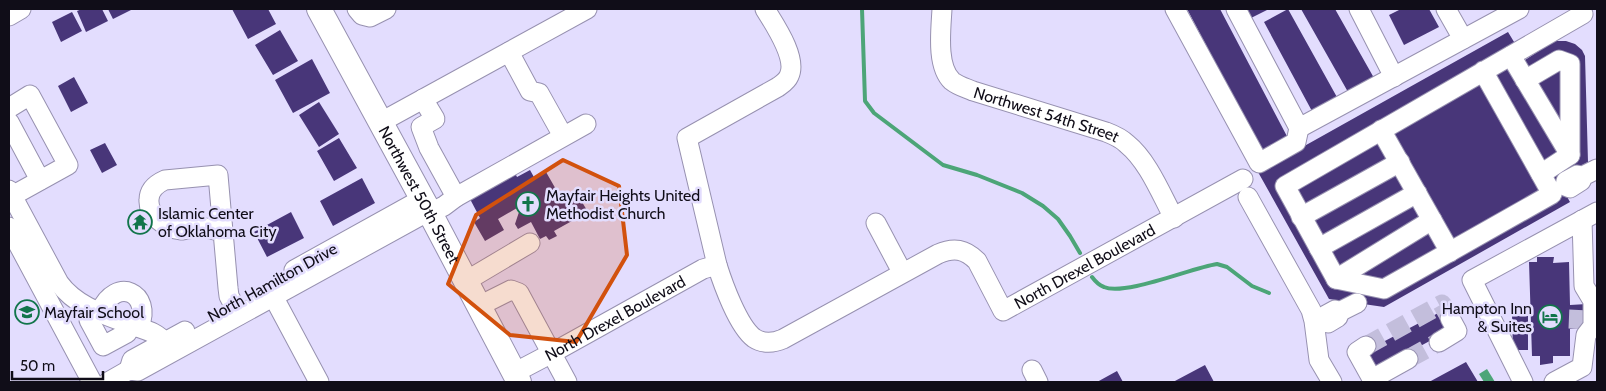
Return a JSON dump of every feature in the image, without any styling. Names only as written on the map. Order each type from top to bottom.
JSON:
[{"type":"main road","name":"Northwest 50th Street","points":[[319,9],[466,281],[516,378]]},
{"type":"street","points":[[9,16],[21,9]]},
{"type":"street","points":[[357,9],[362,15],[370,17],[386,9]]},
{"type":"street","points":[[381,122],[587,9]]},
{"type":"street","points":[[717,265],[687,138],[778,87],[785,82],[790,74],[790,56],[765,9]]},
{"type":"street","name":"Northwest 54th Street","points":[[942,9],[941,55],[943,66],[953,82],[974,91],[1106,132],[1127,143],[1144,164],[1174,218]]},
{"type":"street","points":[[1175,9],[1259,163],[1296,142],[1300,128],[1236,9]]},
{"type":"street","points":[[1359,9],[1394,77]]},
{"type":"street","points":[[1446,9],[1463,39]]},
{"type":"street","points":[[1300,128],[1519,9]]},
{"type":"street","points":[[1336,280],[1284,186],[1590,12]]},
{"type":"street","points":[[509,52],[530,91],[539,93],[563,136]]},
{"type":"street","points":[[1511,56],[1570,155]]},
{"type":"street","points":[[1525,80],[1558,60],[1570,64],[1570,155]]},
{"type":"street","points":[[1336,280],[1384,290],[1552,194],[1484,71]]},
{"type":"street","points":[[9,108],[30,96],[68,165],[11,193],[59,283],[72,298],[82,305],[158,336],[164,342]]},
{"type":"street","points":[[423,99],[435,120],[421,127],[429,148],[456,196]]},
{"type":"street","points":[[9,122],[40,180]]},
{"type":"street","points":[[427,208],[444,206],[456,196],[586,124]]},
{"type":"street","points":[[1381,130],[1450,252]]},
{"type":"street","points":[[1541,174],[1570,155]]},
{"type":"street","points":[[1301,217],[1400,162]]},
{"type":"street","points":[[1564,187],[1566,181],[1577,175],[1590,172]]},
{"type":"street","name":"North Drexel Boulevard","points":[[516,378],[552,353],[704,269],[717,265],[731,301],[747,331],[754,338],[764,342],[775,342],[783,338],[902,272],[946,250],[963,250],[977,262],[1003,311],[1174,218],[1245,188],[1318,324]]},
{"type":"street","points":[[1319,248],[1417,192]]},
{"type":"street","name":"North Hamilton Drive","points":[[132,376],[132,360],[164,342],[273,296],[427,208]]},
{"type":"street","name":"North Hamilton Drive","points":[[108,382],[132,376],[236,310],[427,208]]},
{"type":"street","points":[[1554,382],[1573,378],[1582,366],[1582,335],[1586,335],[1593,326],[1593,301],[1581,296],[1590,216]]},
{"type":"street","points":[[1523,382],[1471,281],[1590,216]]},
{"type":"street","points":[[1336,280],[1432,220]]},
{"type":"street","points":[[876,223],[902,272]]},
{"type":"street","points":[[9,227],[92,382]]},
{"type":"street","points":[[223,231],[228,288],[236,310]]},
{"type":"street","points":[[466,281],[530,244]]},
{"type":"street","points":[[479,306],[511,290],[519,293],[567,382]]},
{"type":"street","points":[[122,291],[136,295],[139,300],[142,317],[127,333],[103,346],[89,320],[96,310],[116,293],[122,291]]},
{"type":"street","points":[[273,296],[319,382]]},
{"type":"street","points":[[1332,382],[1319,360],[1318,324],[1328,323],[1338,317],[1340,312],[1357,303]]},
{"type":"street","points":[[1439,342],[1457,332],[1450,318]]},
{"type":"street","points":[[1366,346],[1357,352],[1373,380],[1408,359]]},
{"type":"highlighted area","points":[[563,160],[619,186],[627,255],[576,342],[510,335],[448,284],[476,215]]},
{"type":"shaded area","points":[[1487,369],[1495,382],[1484,382],[1479,374]]},
{"type":"building","points":[[82,9],[102,9],[108,21],[86,32],[77,11]]},
{"type":"building","points":[[108,9],[133,9],[113,19]]},
{"type":"building","points":[[232,9],[268,9],[276,24],[248,39]]},
{"type":"building","points":[[1187,9],[1220,9],[1290,142],[1264,155]]},
{"type":"building","points":[[1245,9],[1269,9],[1251,18]]},
{"type":"building","points":[[1288,9],[1338,99],[1313,113],[1264,22]]},
{"type":"building","points":[[1301,9],[1335,9],[1374,78],[1348,92]]},
{"type":"building","points":[[1401,9],[1429,9],[1439,27],[1404,45],[1389,15]]},
{"type":"building","points":[[72,12],[82,31],[61,42],[52,22]]},
{"type":"building","points":[[280,30],[298,61],[273,75],[255,45]]},
{"type":"building","points":[[1508,32],[1525,60],[1554,41],[1566,41],[1575,44],[1582,50],[1585,56],[1588,162],[1557,179],[1570,202],[1384,307],[1329,299],[1258,172]]},
{"type":"building","points":[[312,59],[330,93],[293,113],[275,80]]},
{"type":"building","points":[[74,77],[88,103],[71,112],[58,86]]},
{"type":"building","points":[[319,102],[339,134],[319,147],[299,115]]},
{"type":"building","points":[[339,138],[357,168],[334,181],[317,151]]},
{"type":"building","points":[[105,143],[117,165],[102,173],[90,150]]},
{"type":"building","name":"Mayfair Heights United Methodist Church","points":[[530,170],[535,179],[546,172],[561,198],[571,192],[575,199],[579,197],[588,212],[554,231],[557,236],[549,240],[546,236],[540,239],[531,222],[518,229],[515,224],[519,212],[517,208],[498,219],[504,230],[485,241],[474,222],[480,218],[470,199],[515,173],[517,177]]},
{"type":"building","points":[[362,178],[375,203],[333,226],[320,201]]},
{"type":"building","points":[[291,212],[304,238],[267,257],[254,232]]},
{"type":"building","name":"Hampton Inn & Suites","points":[[1537,257],[1554,257],[1553,263],[1569,262],[1570,305],[1587,304],[1587,328],[1570,329],[1570,356],[1553,356],[1553,363],[1540,365],[1540,356],[1532,356],[1529,262],[1537,262]]},
{"type":"building","points":[[1442,311],[1452,329],[1372,372],[1362,353]]},
{"type":"building","points":[[1512,315],[1528,315],[1528,350],[1513,350]]},
{"type":"building","points":[[1466,362],[1478,382],[1429,382]]},
{"type":"building","points":[[1205,365],[1214,382],[1173,382]]},
{"type":"building","points":[[1117,371],[1123,382],[1097,382]]},
{"type":"waterway","points":[[862,9],[865,101],[874,113],[943,165],[977,175],[1022,193],[1043,206],[1058,219],[1080,253]]},
{"type":"waterway","points":[[1092,277],[1098,284],[1104,287],[1114,289],[1127,288],[1217,264],[1227,267],[1252,286],[1269,293]]},
{"type":"tunnel","points":[[1366,346],[1442,304],[1450,318]]},
{"type":"tunnel","points":[[1578,329],[1579,305]]},
{"type":"tunnel","points":[[1408,359],[1439,342]]},
{"type":"place","name":"Mayfair Heights United Methodist Church","points":[[528,204]]},
{"type":"place","name":"Islamic Center of Oklahoma City","points":[[140,222]]},
{"type":"place","name":"Mayfair School","points":[[27,312]]},
{"type":"place","name":"Hampton Inn & Suites","points":[[1550,317]]}]
